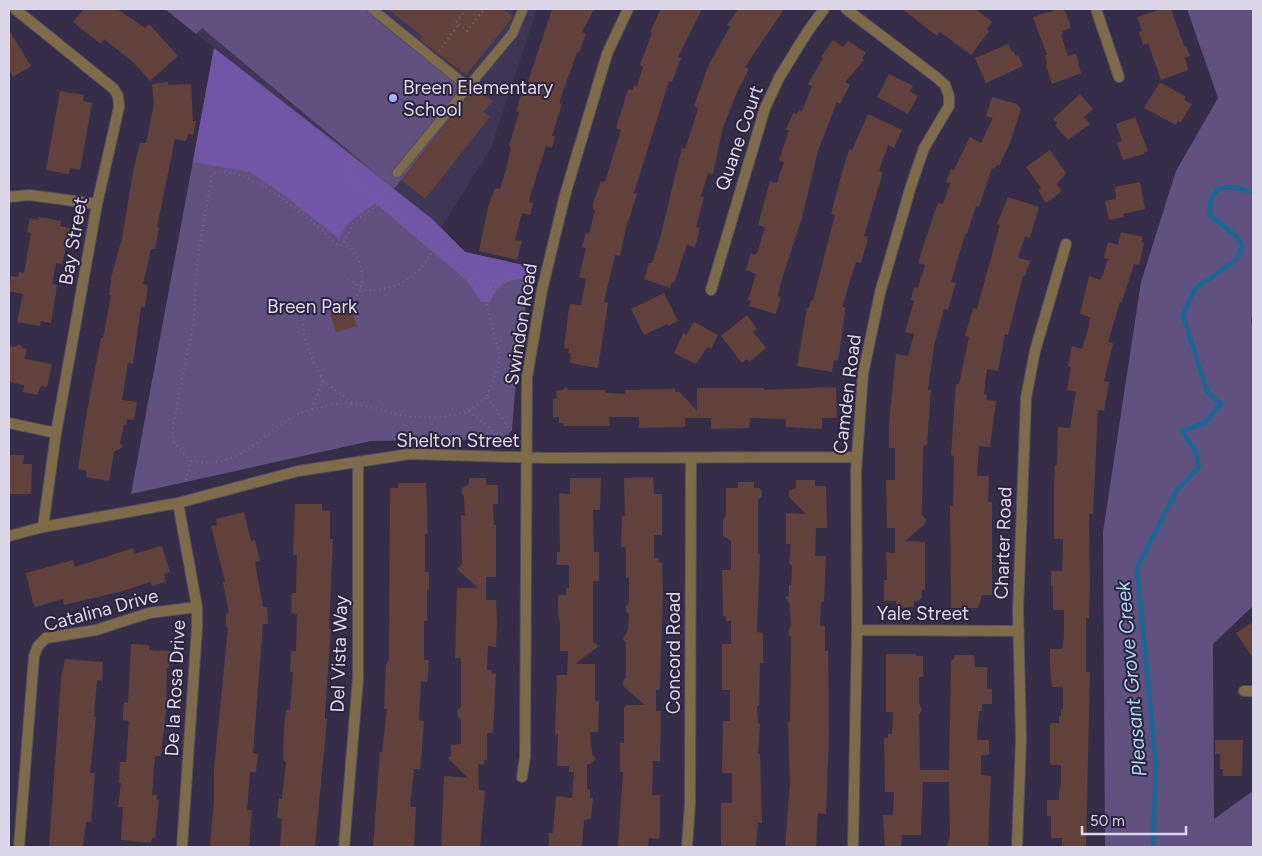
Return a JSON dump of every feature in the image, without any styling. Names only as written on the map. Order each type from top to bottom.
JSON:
[{"type":"street","name":"Bay Street","points":[[15,9],[114,89],[118,96],[117,118],[97,204],[56,433],[42,527]]},
{"type":"street","name":"Swindon Road","points":[[522,777],[525,757],[527,377],[542,290],[565,195],[607,54],[628,9]]},
{"type":"street","name":"Quane Court","points":[[711,290],[765,108],[780,76],[824,9]]},
{"type":"street","name":"Camden Road","points":[[846,9],[936,76],[945,85],[949,96],[949,106],[924,148],[919,163],[880,293],[863,374],[856,457],[857,630],[853,847]]},
{"type":"street","points":[[1096,9],[1119,77]]},
{"type":"street","points":[[9,197],[29,195],[97,204]]},
{"type":"street","name":"Charter Road","points":[[1018,847],[1021,739],[1019,630],[1026,398],[1035,351],[1066,244]]},
{"type":"street","points":[[9,423],[56,433]]},
{"type":"street","name":"Shelton Street","points":[[9,536],[42,527],[178,503],[298,471],[410,454],[528,458],[856,457]]},
{"type":"street","name":"Concord Road","points":[[687,847],[690,803],[690,459]]},
{"type":"street","name":"Del Vista Way","points":[[344,847],[358,678],[358,462]]},
{"type":"street","name":"De la Rosa Drive","points":[[178,503],[197,607],[197,660],[182,847]]},
{"type":"street","name":"Catalina Drive","points":[[19,847],[34,656],[38,646],[46,638],[96,630],[149,613],[197,607]]},
{"type":"street","name":"Yale Street","points":[[857,630],[1019,630]]},
{"type":"lane","points":[[372,9],[468,86]]},
{"type":"lane","points":[[397,173],[514,33],[523,9]]},
{"type":"path","points":[[466,9],[456,22],[467,31],[484,9]]},
{"type":"path","points":[[433,58],[459,24]]},
{"type":"path","points":[[356,159],[344,176],[382,203],[433,250],[468,278],[486,302],[500,356],[487,396],[469,411],[434,418],[414,417],[354,404],[312,409],[296,416],[236,457],[208,463],[191,461],[173,442],[172,432],[194,319],[199,246],[212,174],[218,171],[235,174],[263,186],[317,226],[339,246],[344,242],[354,222],[382,203]]},
{"type":"path","points":[[344,242],[355,251],[360,262],[364,275],[361,288],[351,302],[341,307],[326,310],[309,304],[302,327],[305,345],[323,381],[354,404]]},
{"type":"path","points":[[348,279],[366,291],[381,291],[400,285],[419,272],[433,250]]},
{"type":"path","points":[[468,278],[478,281],[500,281],[532,275]]},
{"type":"path","points":[[486,302],[500,281]]},
{"type":"path","points":[[312,409],[323,381]]},
{"type":"path","points":[[487,396],[512,433]]},
{"type":"path","points":[[469,411],[505,440]]},
{"type":"path","points":[[186,480],[191,461]]},
{"type":"shaded area","name":"Breen Elementary School","points":[[165,9],[537,9],[491,148],[441,228]]},
{"type":"shaded area","points":[[214,48],[432,219],[465,252],[532,267],[530,278],[510,281],[497,290],[490,302],[481,302],[466,280],[375,203],[347,224],[339,239],[284,195],[250,172],[193,162]]},
{"type":"green space","name":"Breen Park","points":[[165,9],[379,9],[475,86],[394,189],[432,219],[465,252],[532,267],[518,355],[512,430],[505,439],[371,441],[131,494],[214,48],[374,172],[202,28],[196,34]]},
{"type":"green space","points":[[1187,9],[1253,9],[1253,312],[1251,319],[1253,334],[1253,606],[1213,644],[1214,819],[1253,791],[1253,847],[1105,847],[1103,532],[1141,282],[1176,171],[1218,98]]},
{"type":"building","points":[[84,9],[117,9],[145,28],[149,24],[178,56],[150,81],[132,61],[104,39],[101,44],[73,22]]},
{"type":"building","points":[[388,9],[503,9],[513,17],[466,75],[420,40],[423,37]]},
{"type":"building","points":[[552,9],[594,9],[582,32],[586,34],[579,53],[577,52],[559,103],[562,104],[552,136],[555,136],[552,148],[546,146],[530,197],[529,202],[533,203],[530,215],[522,213],[515,240],[522,241],[517,260],[479,251],[488,207],[495,188],[500,189],[507,166],[511,147],[509,146],[519,112],[516,111],[525,82],[528,82]]},
{"type":"building","points":[[661,9],[702,9],[678,57],[681,58],[672,82],[669,81],[634,193],[637,194],[626,228],[620,256],[615,255],[604,302],[608,303],[598,368],[570,363],[571,354],[568,353],[569,349],[564,348],[567,323],[570,304],[581,305],[586,279],[579,277],[586,248],[582,247],[586,233],[589,234],[595,210],[593,209],[593,203],[601,181],[605,182],[621,130],[616,128],[628,89],[633,90],[634,85],[637,86],[643,67],[640,65],[652,33],[650,32]]},
{"type":"building","points":[[738,9],[784,9],[745,67],[749,69],[737,92],[723,127],[713,174],[708,173],[701,196],[704,197],[696,227],[700,228],[695,247],[687,245],[674,283],[672,282],[670,288],[644,279],[649,263],[652,263],[660,238],[682,148],[685,149],[698,108],[694,106],[709,64],[730,27],[727,25]]},
{"type":"building","points":[[902,9],[976,9],[992,22],[987,29],[989,31],[971,55],[940,32],[937,36]]},
{"type":"building","points":[[1063,9],[1066,13],[1071,28],[1062,31],[1063,34],[1061,35],[1068,56],[1076,54],[1081,73],[1052,84],[1046,65],[1045,55],[1047,55],[1033,17]]},
{"type":"building","points":[[1162,9],[1171,9],[1184,46],[1186,46],[1190,56],[1185,57],[1188,70],[1161,80],[1148,43],[1143,45],[1139,32],[1142,31],[1137,17]]},
{"type":"building","points":[[9,30],[31,66],[13,77],[9,69]]},
{"type":"building","points":[[833,40],[843,47],[848,41],[866,53],[862,58],[864,60],[845,82],[850,85],[840,104],[837,102],[818,151],[802,218],[780,285],[778,296],[781,297],[776,314],[749,306],[751,301],[748,300],[756,274],[746,270],[751,253],[755,255],[758,251],[765,227],[758,225],[770,181],[777,183],[784,162],[779,160],[789,130],[786,130],[793,113],[797,114],[799,110],[802,111],[812,86],[808,84],[823,58],[821,57]]},
{"type":"building","points":[[1008,44],[1012,52],[1016,56],[1018,55],[1023,66],[986,83],[975,58]]},
{"type":"building","points":[[889,74],[913,86],[910,91],[918,96],[908,114],[877,97]]},
{"type":"building","points":[[168,82],[168,85],[191,84],[193,121],[196,121],[193,135],[188,134],[186,141],[175,139],[157,227],[159,228],[155,249],[151,249],[143,284],[148,285],[145,307],[141,307],[133,364],[128,363],[122,400],[137,402],[134,420],[127,419],[126,425],[124,425],[120,443],[123,447],[114,452],[109,481],[86,477],[87,471],[78,469],[87,411],[111,295],[109,295],[111,278],[122,238],[134,167],[140,143],[146,143],[154,104],[152,84]]},
{"type":"building","points":[[1160,82],[1186,97],[1184,100],[1192,104],[1181,122],[1178,121],[1176,125],[1144,108]]},
{"type":"building","points":[[475,88],[493,101],[483,112],[490,117],[425,199],[401,180]]},
{"type":"building","points":[[60,91],[84,95],[83,101],[92,103],[80,170],[70,168],[69,174],[46,170]]},
{"type":"building","points":[[1080,94],[1093,109],[1084,117],[1090,124],[1068,140],[1055,125],[1057,123],[1053,119]]},
{"type":"building","points":[[992,97],[1017,104],[1021,109],[1010,143],[999,166],[997,165],[994,169],[992,168],[979,207],[976,206],[967,234],[965,234],[951,282],[956,283],[948,310],[944,309],[934,346],[928,390],[931,390],[927,444],[923,447],[922,515],[926,519],[925,524],[905,541],[925,542],[925,590],[922,590],[922,597],[918,601],[914,601],[914,607],[896,608],[896,601],[884,601],[884,580],[887,580],[886,552],[895,553],[895,528],[887,528],[886,480],[895,480],[895,448],[889,448],[889,423],[896,354],[908,356],[914,334],[905,332],[914,301],[911,300],[914,287],[918,288],[925,265],[919,263],[920,256],[936,208],[938,203],[943,204],[950,183],[946,182],[951,169],[954,170],[970,137],[981,143],[993,118],[986,116]]},
{"type":"building","points":[[868,114],[902,130],[894,148],[888,145],[879,171],[883,172],[864,236],[867,236],[867,242],[861,263],[856,262],[842,307],[845,307],[845,313],[838,361],[834,360],[832,372],[797,366],[807,308],[809,308],[811,300],[813,301],[835,215],[831,214],[841,176],[849,149],[852,150]]},
{"type":"building","points":[[1135,117],[1148,151],[1144,152],[1145,154],[1123,160],[1117,143],[1122,141],[1116,124]]},
{"type":"building","points":[[1050,150],[1066,173],[1057,184],[1062,191],[1046,203],[1038,190],[1041,188],[1026,167]]},
{"type":"building","points":[[1140,182],[1145,209],[1123,214],[1124,217],[1109,220],[1105,201],[1116,199],[1115,187]]},
{"type":"building","points":[[1008,197],[1039,207],[1030,238],[1025,236],[1018,258],[1030,261],[1025,276],[1023,276],[1008,335],[1005,334],[998,371],[987,369],[984,394],[987,395],[986,400],[996,401],[990,447],[979,446],[977,476],[989,476],[988,502],[992,502],[992,595],[982,595],[978,608],[951,608],[950,506],[953,506],[954,456],[951,455],[956,384],[959,384],[969,337],[965,336],[973,308],[977,309],[1000,225],[997,224]]},
{"type":"building","points":[[38,217],[61,221],[60,226],[70,228],[62,264],[56,263],[52,284],[57,285],[51,323],[41,321],[40,326],[17,322],[23,294],[9,291],[11,276],[18,277],[19,272],[24,273],[31,233],[27,232],[30,218],[38,220]]},
{"type":"building","points":[[1121,232],[1143,237],[1141,242],[1144,243],[1139,265],[1134,264],[1108,342],[1113,343],[1104,381],[1109,382],[1104,411],[1098,410],[1093,514],[1089,514],[1089,618],[1086,618],[1086,672],[1090,672],[1086,846],[1062,847],[1062,838],[1051,838],[1051,816],[1047,816],[1047,800],[1059,800],[1059,789],[1061,787],[1061,765],[1050,765],[1050,723],[1059,723],[1061,709],[1063,709],[1063,687],[1052,687],[1050,666],[1050,649],[1062,649],[1064,636],[1064,610],[1053,610],[1053,586],[1051,586],[1051,571],[1062,571],[1063,539],[1054,539],[1054,484],[1055,465],[1057,465],[1058,427],[1070,428],[1076,392],[1067,390],[1071,367],[1068,366],[1072,346],[1082,349],[1089,326],[1090,317],[1080,314],[1089,276],[1101,280],[1108,259],[1104,258],[1108,242],[1118,245]]},
{"type":"building","points":[[664,293],[678,321],[644,335],[631,309]]},
{"type":"building","points":[[351,307],[357,326],[336,332],[330,314]]},
{"type":"building","points":[[747,315],[757,329],[753,332],[766,348],[749,362],[747,359],[742,363],[721,336]]},
{"type":"building","points":[[694,322],[718,335],[711,349],[707,347],[696,364],[674,353],[684,332],[686,336]]},
{"type":"building","points":[[20,344],[22,348],[27,349],[25,359],[52,364],[47,387],[41,386],[37,395],[23,392],[24,385],[9,382],[9,346],[15,347]]},
{"type":"building","points":[[566,387],[569,390],[604,390],[607,393],[625,394],[625,390],[675,389],[675,392],[680,392],[697,411],[697,388],[764,388],[764,390],[836,387],[837,418],[822,418],[822,429],[786,427],[786,419],[750,418],[749,428],[711,429],[711,418],[685,418],[685,427],[639,428],[639,417],[609,417],[610,426],[564,426],[563,423],[559,423],[559,417],[553,417],[553,399],[557,398],[556,391],[563,390]]},
{"type":"building","points":[[10,455],[24,455],[23,464],[32,464],[31,494],[9,494]]},
{"type":"building","points":[[653,477],[654,494],[662,494],[662,535],[654,535],[654,558],[659,558],[658,562],[662,563],[663,595],[660,687],[659,690],[656,690],[656,711],[661,711],[660,761],[653,761],[652,795],[660,795],[660,833],[659,839],[649,838],[648,847],[618,847],[623,772],[620,772],[620,743],[624,743],[624,708],[626,705],[645,705],[623,686],[623,681],[626,678],[626,642],[623,639],[628,630],[629,614],[626,611],[626,606],[629,603],[629,577],[626,578],[626,547],[621,547],[622,516],[625,516],[624,478]]},
{"type":"building","points":[[469,478],[486,478],[486,485],[498,485],[498,504],[493,504],[494,525],[496,525],[496,577],[486,577],[486,600],[496,600],[496,647],[488,646],[487,670],[492,670],[491,673],[496,674],[493,733],[487,733],[487,760],[484,760],[484,765],[478,764],[479,790],[485,791],[480,847],[441,847],[444,776],[468,778],[448,758],[451,755],[451,745],[461,744],[461,720],[457,711],[461,707],[461,658],[455,658],[457,588],[478,588],[457,569],[462,564],[461,515],[465,516],[464,496],[461,493],[462,488],[469,484]]},
{"type":"building","points":[[570,478],[601,478],[600,510],[593,510],[594,552],[599,552],[599,581],[593,581],[593,642],[599,646],[575,664],[595,664],[595,701],[599,701],[598,732],[590,732],[592,754],[596,759],[587,764],[587,789],[590,790],[590,798],[593,798],[591,819],[584,820],[582,847],[549,846],[549,833],[553,833],[556,796],[572,798],[574,772],[569,772],[569,766],[557,766],[558,734],[555,734],[557,675],[567,675],[568,651],[560,651],[558,595],[566,595],[566,588],[569,588],[569,565],[557,565],[557,552],[560,552],[559,493],[570,494]]},
{"type":"building","points":[[796,480],[815,480],[815,486],[826,486],[827,528],[816,528],[815,556],[826,556],[824,602],[821,602],[820,626],[825,626],[825,651],[828,651],[829,734],[826,814],[818,813],[816,847],[785,847],[790,783],[788,722],[790,722],[791,637],[788,634],[791,625],[789,602],[785,597],[789,596],[792,566],[789,563],[791,544],[786,544],[786,513],[806,514],[789,497],[789,491],[796,488]]},
{"type":"building","points":[[738,482],[754,482],[754,488],[759,488],[762,491],[762,496],[758,500],[758,554],[760,554],[757,632],[763,633],[763,663],[760,663],[759,706],[757,706],[758,722],[760,725],[758,754],[760,754],[762,823],[758,823],[756,847],[721,847],[721,803],[732,803],[732,773],[722,773],[723,721],[730,721],[730,690],[722,690],[722,644],[731,644],[731,621],[726,621],[726,617],[723,616],[722,570],[731,570],[731,541],[723,536],[723,520],[726,515],[726,488],[738,488]]},
{"type":"building","points":[[398,483],[426,483],[428,534],[425,534],[425,572],[429,572],[429,590],[427,590],[427,621],[424,621],[424,660],[429,660],[427,682],[421,681],[419,720],[424,721],[422,749],[420,769],[414,769],[410,807],[416,807],[414,847],[373,847],[380,752],[382,752],[387,709],[384,709],[386,665],[389,659],[390,488],[398,488]]},
{"type":"building","points":[[295,504],[322,504],[322,510],[330,511],[330,539],[333,539],[329,629],[331,629],[325,712],[325,719],[327,719],[315,847],[280,846],[282,819],[277,818],[279,798],[282,799],[286,762],[283,760],[284,729],[286,710],[290,710],[293,672],[290,672],[291,651],[296,651],[297,614],[291,613],[292,593],[296,593],[297,555],[293,555]]},
{"type":"building","points":[[244,512],[251,541],[255,540],[260,561],[255,562],[263,607],[267,607],[268,624],[263,624],[253,753],[258,754],[256,772],[250,772],[247,810],[252,810],[249,847],[210,847],[214,800],[214,770],[228,627],[226,627],[226,613],[229,614],[223,582],[225,582],[211,526],[217,525],[216,519]]},
{"type":"building","points":[[162,546],[170,572],[164,574],[166,582],[152,586],[150,582],[123,591],[64,605],[63,599],[35,607],[33,603],[26,573],[73,560],[75,567],[133,548],[134,554]]},
{"type":"building","points":[[1253,622],[1253,658],[1236,633]]},
{"type":"building","points":[[131,644],[149,645],[149,650],[170,651],[169,668],[167,668],[166,711],[161,756],[155,756],[152,795],[157,795],[157,800],[159,800],[155,838],[152,838],[151,843],[121,840],[123,807],[118,807],[121,783],[119,783],[120,762],[126,762],[129,721],[123,720],[123,714],[124,702],[128,703]]},
{"type":"building","points":[[886,654],[916,654],[916,656],[923,656],[923,677],[919,677],[919,703],[922,710],[919,714],[920,770],[949,770],[951,661],[955,655],[974,655],[975,667],[987,667],[987,689],[992,689],[992,704],[982,704],[982,711],[979,711],[977,740],[989,740],[989,755],[981,755],[981,775],[991,776],[988,847],[947,847],[950,835],[949,782],[923,782],[921,835],[902,835],[901,847],[885,847],[883,815],[893,815],[894,792],[885,792],[884,738],[888,738],[888,734],[892,734],[893,712],[886,712]]},
{"type":"building","points":[[65,659],[103,662],[102,681],[97,680],[94,717],[96,717],[90,773],[95,773],[91,822],[86,822],[83,847],[49,847],[61,679]]},
{"type":"building","points":[[1215,740],[1243,740],[1242,776],[1223,776],[1223,769],[1220,769],[1220,754],[1215,754]]},
{"type":"waterway","name":"Pleasant Grove Creek","points":[[1153,847],[1156,765],[1137,568],[1177,490],[1199,467],[1196,452],[1182,431],[1205,423],[1221,404],[1207,391],[1183,315],[1195,289],[1237,259],[1242,245],[1236,236],[1210,215],[1210,204],[1216,191],[1222,188],[1236,188],[1253,193]]},
{"type":"place","name":"Breen Elementary School","points":[[393,98]]}]
